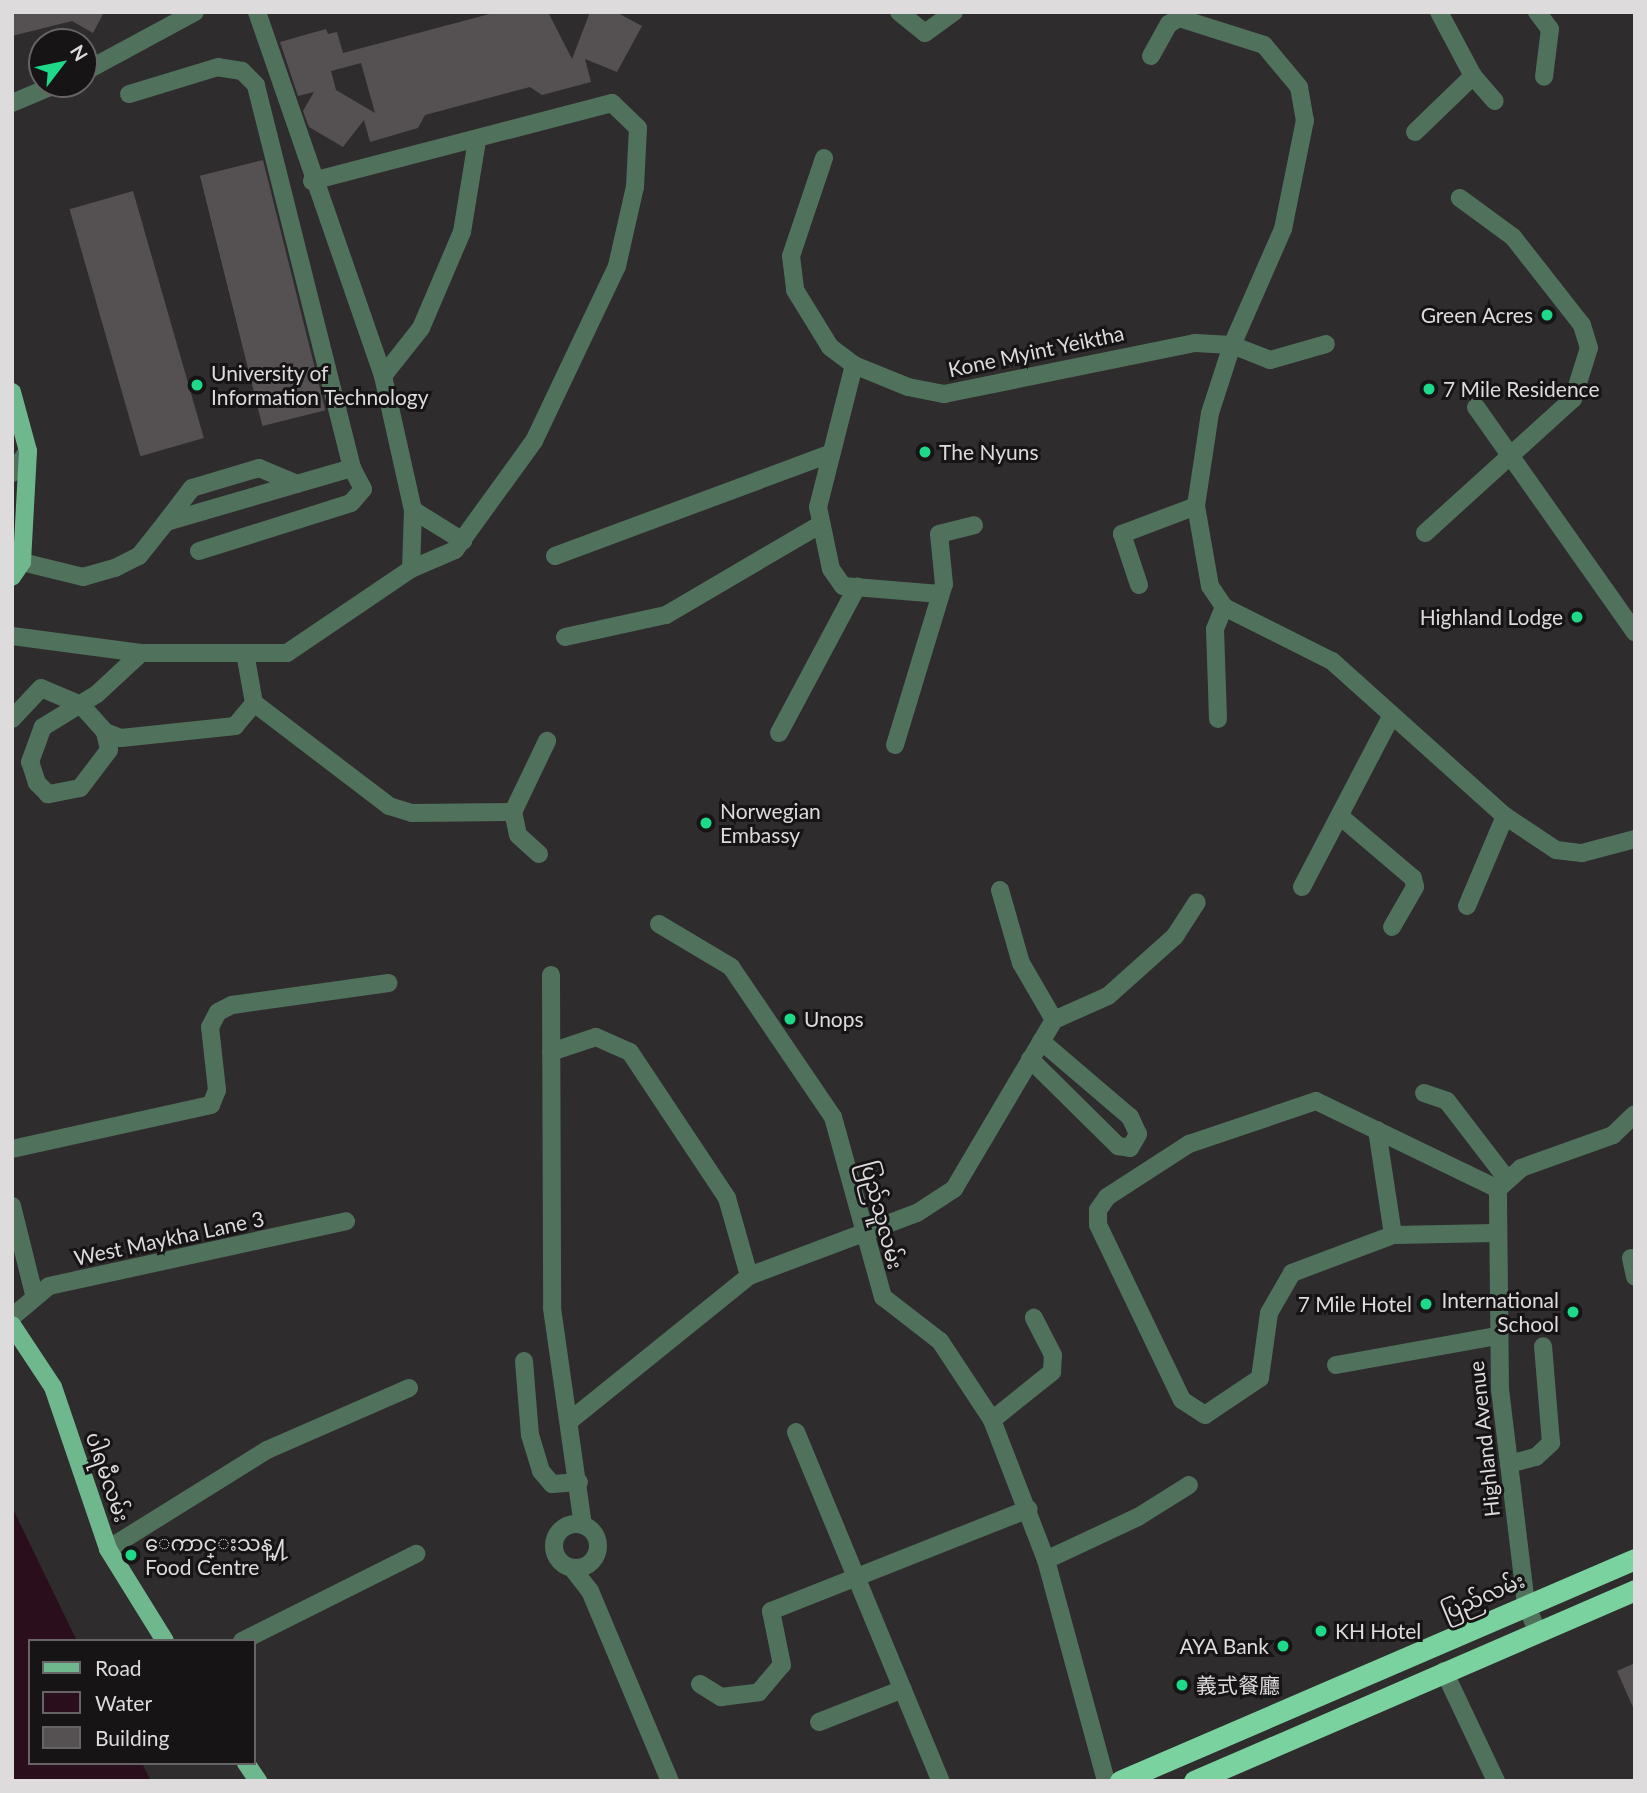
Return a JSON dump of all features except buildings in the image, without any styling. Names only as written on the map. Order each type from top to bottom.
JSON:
[{"type":"highway","name":"ပြည်လမ်း","points":[[1120,1781],[1635,1559]]},
{"type":"highway","points":[[1194,1781],[1231,1773],[1444,1671],[1635,1590]]},
{"type":"main road","points":[[12,392],[29,450],[17,570]]},
{"type":"main road","name":"ပါရမီလမ်း","points":[[12,1325],[53,1387],[108,1549],[164,1639]]},
{"type":"main road","points":[[247,1765],[258,1781]]},
{"type":"street","points":[[257,12],[312,181],[383,376],[413,510],[411,569]]},
{"type":"street","points":[[900,12],[925,33],[954,12]]},
{"type":"street","points":[[1439,12],[1473,76],[1495,101]]},
{"type":"street","points":[[1537,12],[1550,29],[1544,77]]},
{"type":"street","points":[[98,64],[185,15]]},
{"type":"street","points":[[1151,56],[1169,24],[1179,18],[1264,45],[1299,87],[1306,120],[1283,229],[1232,345],[1210,413],[1196,506],[1206,574],[1224,607],[1332,662],[1505,816],[1556,850],[1582,853],[1635,839]]},
{"type":"street","points":[[129,94],[218,68],[242,71],[256,85],[352,468],[363,489],[351,503],[200,551]]},
{"type":"street","points":[[1415,132],[1473,76]]},
{"type":"street","points":[[12,636],[141,653],[287,653],[411,569],[434,563],[463,541],[534,441],[617,266],[635,187],[638,128],[612,103],[312,181]]},
{"type":"street","points":[[383,376],[421,328],[462,232],[477,140]]},
{"type":"street","name":"Kone Myint Yeiktha","points":[[824,158],[791,256],[795,290],[812,324],[854,365],[943,394],[1095,359],[1195,343],[1232,345],[1270,360],[1326,344]]},
{"type":"street","points":[[1424,533],[1573,399],[1589,348],[1582,325],[1513,237],[1460,198]]},
{"type":"street","points":[[854,365],[829,454],[818,507],[831,569],[850,586],[940,594]]},
{"type":"street","points":[[1476,407],[1513,454],[1635,632]]},
{"type":"street","points":[[12,473],[29,450]]},
{"type":"street","points":[[555,556],[829,454]]},
{"type":"street","points":[[17,570],[83,577],[138,556],[192,488],[259,468],[297,484]]},
{"type":"street","points":[[166,522],[352,468]]},
{"type":"street","points":[[1139,585],[1122,534],[1196,506]]},
{"type":"street","points":[[413,510],[463,541]]},
{"type":"street","points":[[565,637],[666,615],[821,524]]},
{"type":"street","points":[[895,746],[940,594],[939,534],[974,525]]},
{"type":"street","points":[[779,733],[850,586]]},
{"type":"street","points":[[1218,719],[1215,629],[1224,607]]},
{"type":"street","points":[[105,732],[109,750],[97,773],[65,796],[48,794],[30,762],[34,740],[43,727],[81,705],[141,653]]},
{"type":"street","points":[[245,653],[254,703],[389,806],[426,814],[513,812]]},
{"type":"street","points":[[12,719],[41,688],[81,705],[105,732],[121,738],[235,726],[254,703]]},
{"type":"street","points":[[1303,887],[1392,715]]},
{"type":"street","points":[[539,854],[517,835],[513,812],[547,741]]},
{"type":"street","points":[[1467,906],[1505,816]]},
{"type":"street","points":[[1341,817],[1413,877],[1415,887],[1392,927]]},
{"type":"street","points":[[1000,890],[1021,963],[1054,1020]]},
{"type":"street","points":[[572,1419],[749,1276],[862,1236],[954,1189],[1054,1020],[1108,996],[1175,936],[1197,902]]},
{"type":"street","name":"ပြည်သူလမ်း","points":[[659,924],[731,967],[833,1117],[862,1236],[883,1297],[940,1341],[992,1420],[1046,1560],[1106,1781]]},
{"type":"street","points":[[551,975],[552,1308],[572,1419],[583,1525]]},
{"type":"street","points":[[12,1149],[211,1105],[217,1090],[210,1027],[232,1005],[388,983]]},
{"type":"street","points":[[551,1052],[596,1037],[631,1052],[727,1198],[749,1276]]},
{"type":"street","points":[[1030,1059],[1118,1146],[1130,1148],[1138,1134],[1130,1117],[1041,1041]]},
{"type":"street","points":[[1424,1093],[1447,1101],[1502,1184]]},
{"type":"street","points":[[1496,1233],[1393,1235],[1325,1258],[1281,1284],[1269,1313],[1260,1378],[1205,1415],[1182,1401],[1098,1225],[1098,1210],[1108,1197],[1189,1143],[1290,1105],[1316,1101],[1502,1184],[1613,1135],[1635,1114]]},
{"type":"street","points":[[1377,1130],[1393,1235]]},
{"type":"street","name":"Highland Avenue","points":[[1502,1184],[1496,1233],[1497,1336],[1526,1604],[1537,1631]]},
{"type":"street","points":[[12,1206],[34,1294],[12,1317]]},
{"type":"street","name":"West Maykha Lane 3","points":[[34,1294],[346,1221]]},
{"type":"street","points":[[1631,1258],[1635,1277]]},
{"type":"street","points":[[992,1420],[1052,1372],[1053,1355],[1034,1318]]},
{"type":"street","points":[[1336,1366],[1497,1336]]},
{"type":"street","points":[[1509,1464],[1535,1457],[1551,1443],[1542,1346]]},
{"type":"street","points":[[524,1362],[530,1435],[541,1471],[552,1484],[579,1482]]},
{"type":"street","points":[[108,1549],[267,1450],[409,1388]]},
{"type":"street","points":[[796,1432],[940,1780]]},
{"type":"street","points":[[1046,1560],[1138,1517],[1189,1485]]},
{"type":"street","points":[[700,1684],[721,1697],[759,1692],[782,1665],[771,1611],[1028,1509]]},
{"type":"street","points":[[572,1568],[597,1555],[595,1534],[583,1525],[568,1525],[554,1541],[555,1555],[572,1568],[590,1591],[670,1781]]},
{"type":"street","points":[[246,1639],[416,1554]]},
{"type":"street","points":[[1444,1671],[1496,1781]]},
{"type":"street","points":[[819,1722],[903,1689]]},
{"type":"water","points":[[12,1507],[76,1639],[28,1639],[28,1765],[143,1765],[151,1781],[12,1781]]},
{"type":"place","name":"Green Acres","points":[[1547,315]]},
{"type":"place","name":"University of Information Technology","points":[[197,385]]},
{"type":"place","name":"7 Mile Residence","points":[[1429,389]]},
{"type":"place","name":"The Nyuns","points":[[925,452]]},
{"type":"place","name":"Highland Lodge","points":[[1577,617]]},
{"type":"place","name":"Norwegian Embassy","points":[[706,823]]},
{"type":"place","name":"Unops","points":[[790,1019]]},
{"type":"place","name":"7 Mile Hotel","points":[[1426,1304]]},
{"type":"place","name":"International School","points":[[1573,1312]]},
{"type":"place","name":"ေကာင္းသန္႔ Food Centre","points":[[131,1555]]},
{"type":"place","name":"KH Hotel","points":[[1321,1631]]},
{"type":"place","name":"AYA Bank","points":[[1283,1646]]},
{"type":"place","name":"義式餐廳","points":[[1182,1685]]}]
